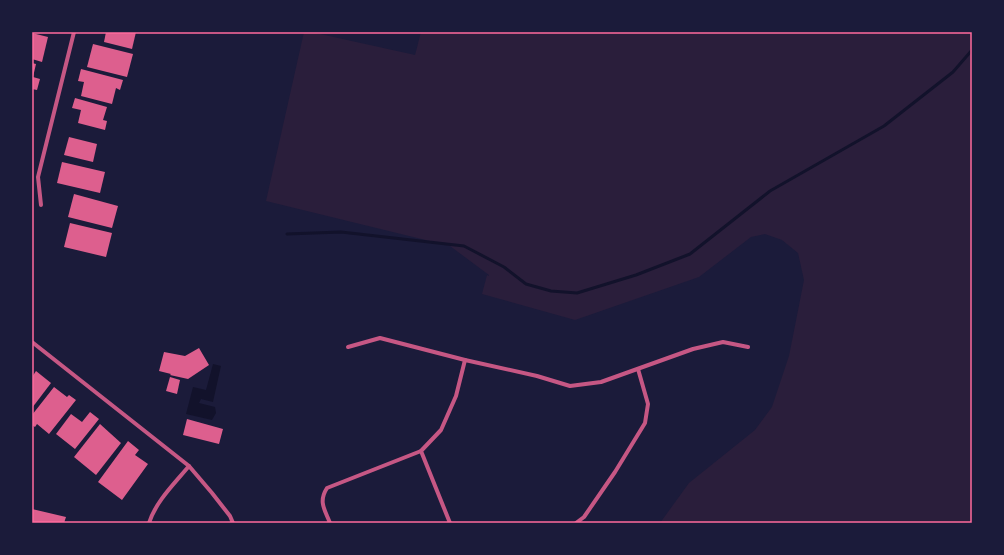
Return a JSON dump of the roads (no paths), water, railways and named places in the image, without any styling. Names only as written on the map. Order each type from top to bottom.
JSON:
[{"type":"street","points":[[41,205],[38,177],[74,32]]},
{"type":"street","points":[[348,347],[380,338],[465,360],[536,376],[570,386],[601,382],[693,349],[723,342],[748,347]]},
{"type":"street","points":[[32,342],[189,466],[230,516],[233,523]]},
{"type":"street","points":[[330,523],[321,502],[323,494],[327,488],[420,450],[441,430],[456,396],[465,360]]},
{"type":"street","points":[[576,523],[584,517],[615,472],[645,423],[648,404],[638,368]]},
{"type":"street","points":[[420,450],[450,523]]},
{"type":"street","points":[[148,523],[164,496],[189,466]]},
{"type":"waterway","points":[[287,234],[341,232],[464,246],[504,267],[526,284],[551,291],[577,293],[636,275],[690,254],[770,191],[884,126],[953,72],[972,50]]}]
